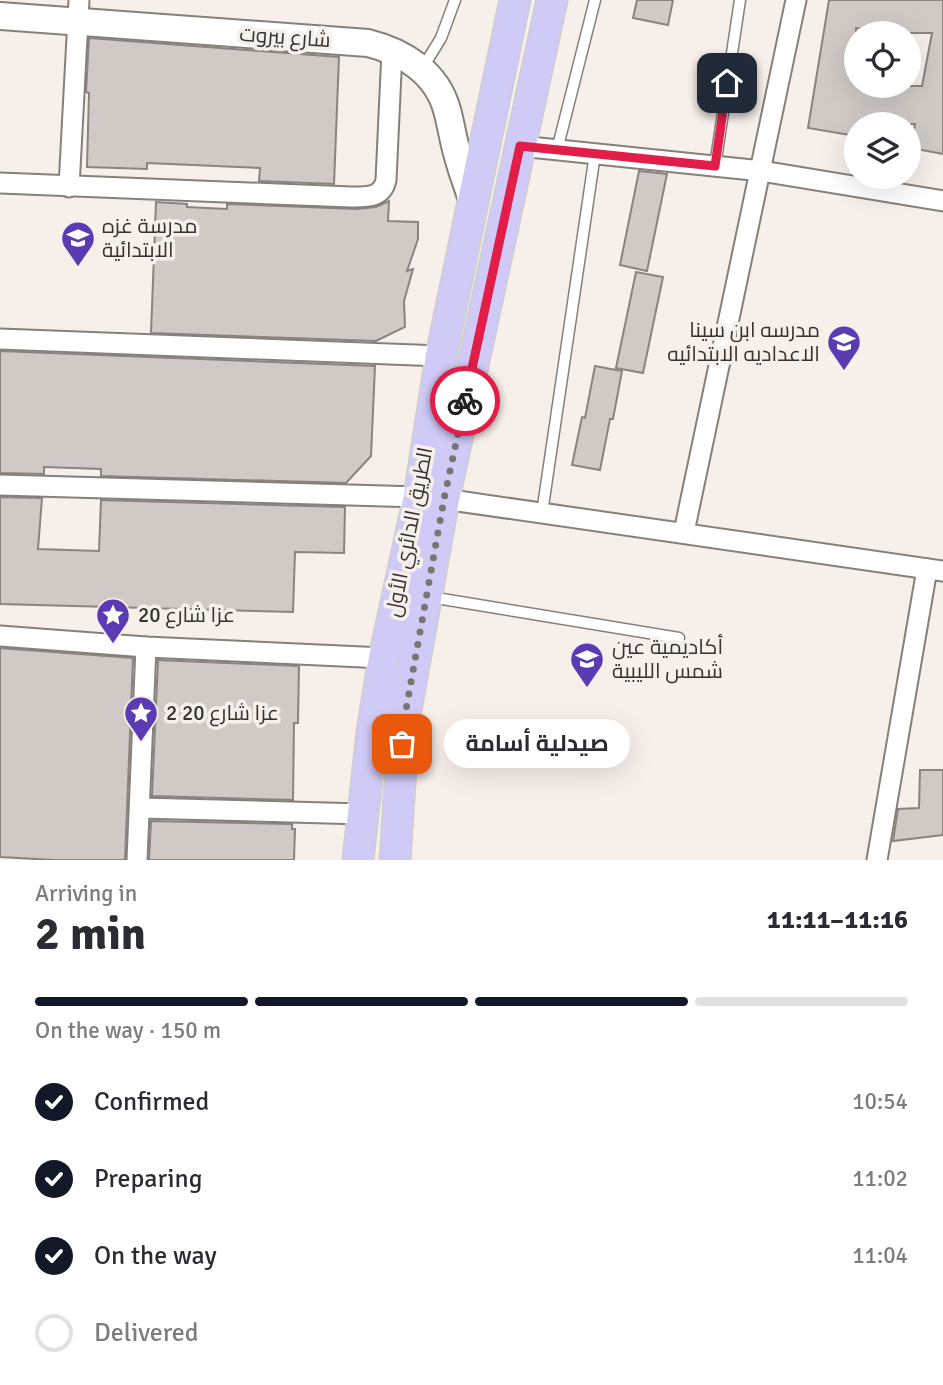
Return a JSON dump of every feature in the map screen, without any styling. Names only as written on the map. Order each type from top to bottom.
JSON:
[{"type":"main road","name":"الطريق الدائري الأول","points":[[396,847],[404,721],[426,596],[441,356],[515,0]]},
{"type":"main road","name":"الطريق الدائري الأول","points":[[356,857],[384,658],[431,498],[520,146],[552,0]]},
{"type":"main road","points":[[396,847],[414,860]]},
{"type":"street","points":[[684,532],[796,0]]},
{"type":"street","name":"شارع بيروت","points":[[0,16],[79,11],[368,43],[392,51],[422,69],[438,89],[447,108],[456,152],[472,200]]},
{"type":"street","points":[[69,187],[79,11]]},
{"type":"street","points":[[0,183],[351,197],[376,195],[384,189],[386,180],[392,51]]},
{"type":"street","points":[[520,146],[762,171],[943,201]]},
{"type":"street","points":[[0,339],[441,356]]},
{"type":"street","points":[[0,485],[431,498],[684,532],[935,570],[877,860]]},
{"type":"street","points":[[0,636],[146,647],[384,658]]},
{"type":"street","points":[[137,860],[146,647]]},
{"type":"street","points":[[140,807],[363,814]]},
{"type":"lane","points":[[422,69],[441,38],[455,0]]},
{"type":"lane","points":[[557,150],[594,0]]},
{"type":"lane","points":[[715,166],[740,0]]},
{"type":"lane","points":[[542,513],[595,154]]},
{"type":"lane","points":[[426,596],[679,638]]},
{"type":"building","points":[[637,0],[673,0],[668,25],[633,18]]},
{"type":"building","points":[[829,0],[943,0],[943,154],[921,150],[921,112],[844,112],[844,134],[808,128]]},
{"type":"building","points":[[89,38],[339,57],[334,184],[259,181],[260,168],[147,163],[147,169],[87,167],[89,93],[86,92]]},
{"type":"building","points":[[639,171],[667,174],[647,271],[620,265]]},
{"type":"building","points":[[389,201],[388,221],[418,222],[418,239],[407,271],[413,269],[404,301],[405,327],[376,341],[151,333],[156,202],[227,209],[227,204],[357,209],[376,207]]},
{"type":"building","points":[[636,272],[663,277],[643,373],[616,368]]},
{"type":"building","points":[[0,351],[375,366],[371,456],[346,483],[101,476],[101,469],[44,467],[44,474],[0,473]]},
{"type":"building","points":[[595,366],[622,371],[600,470],[572,465]]},
{"type":"building","points":[[0,497],[42,498],[38,549],[99,551],[101,500],[345,507],[344,553],[295,552],[293,612],[0,604]]},
{"type":"building","points":[[0,648],[133,658],[125,860],[0,857]]},
{"type":"building","points":[[158,660],[299,666],[298,723],[294,723],[293,800],[152,796]]},
{"type":"building","points":[[920,770],[943,770],[943,835],[893,841],[898,809],[919,808]]},
{"type":"building","points":[[151,821],[292,824],[292,829],[295,829],[294,860],[149,860]]},
{"type":"way so far","points":[[402,744],[439,523],[465,401]]},
{"type":"place","name":"مدرسة غزه الابتدائية","points":[[78,268]]},
{"type":"place","name":"مدرسه ابن سينا الاعداديه الابتدائيه","points":[[844,372]]},
{"type":"place","name":"عزا شارع 20","points":[[113,645]]},
{"type":"place","name":"أكاديمية عين شمس الليبية","points":[[587,689]]},
{"type":"place","name":"عزا شارع 20 2","points":[[141,743]]},
{"type":"place","name":"صيدلية أسامة","points":[[402,744]]},
{"type":"route","points":[[465,401],[520,146],[715,166],[727,83]]}]
